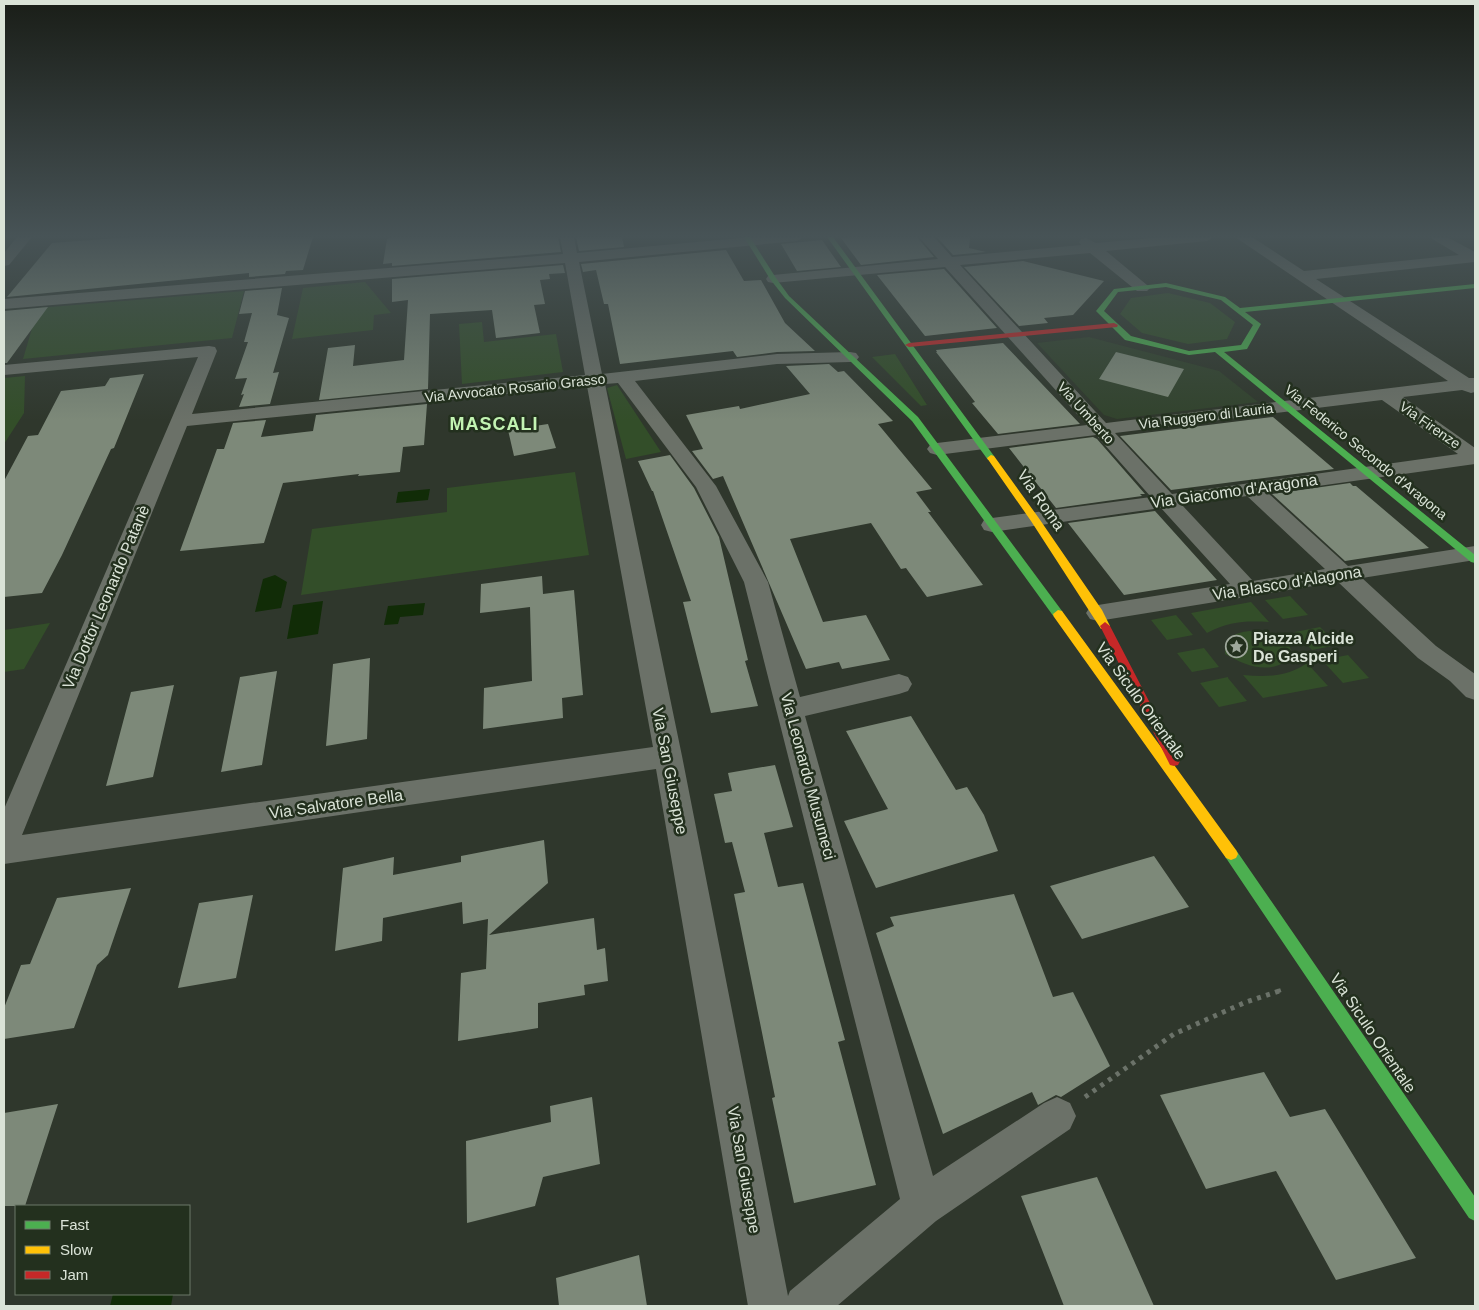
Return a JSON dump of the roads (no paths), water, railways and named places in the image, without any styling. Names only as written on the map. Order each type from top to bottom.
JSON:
[{"type":"street","points":[[4,304],[63,298]]},
{"type":"street","name":"Via San Giuseppe","points":[[578,298],[668,756],[769,1306]]},
{"type":"street","name":"Via Siculo Orientale","points":[[788,298],[915,419],[1195,802],[1475,1212]]},
{"type":"street","name":"Via Roma","points":[[875,298],[1035,519],[1098,613],[1195,802]]},
{"type":"street","name":"Via Umberto","points":[[981,298],[1247,590]]},
{"type":"street","points":[[1110,298],[1100,311],[1128,338],[1189,353],[1244,347],[1257,324],[1223,298]]},
{"type":"street","points":[[1335,298],[1472,386]]},
{"type":"street","points":[[1239,310],[1356,298]]},
{"type":"street","points":[[909,346],[1114,324]]},
{"type":"street","name":"Via Federico Secondo d'Aragona","points":[[1217,350],[1473,556]]},
{"type":"street","name":"Via Dottor Leonardo Patanè","points":[[4,370],[209,351],[4,843]]},
{"type":"street","name":"Via Avvocato Rosario Grasso","points":[[180,421],[623,377],[776,359],[850,357]]},
{"type":"street","name":"Via Leonardo Musumeci","points":[[623,377],[706,486],[756,582],[922,1207]]},
{"type":"street","name":"Via Ruggero di Lauria","points":[[937,449],[1386,394],[1472,386]]},
{"type":"street","name":"Via Firenze","points":[[1386,394],[1475,458]]},
{"type":"street","name":"Via Giacomo d'Aragona","points":[[992,525],[1475,458]]},
{"type":"street","points":[[1252,489],[1427,652],[1459,674],[1475,690]]},
{"type":"street","name":"Via Blasco d'Alagona","points":[[1098,613],[1344,574],[1473,556]]},
{"type":"street","points":[[790,709],[899,684]]},
{"type":"street","name":"Via Salvatore Bella","points":[[4,852],[668,756]]},
{"type":"street","points":[[804,1306],[922,1207],[1057,1116]]},
{"type":"place","name":"Piazza Alcide De Gasperi","points":[[1237,647]]},
{"type":"district","name":"MASCALI","points":[[494,424]]}]
